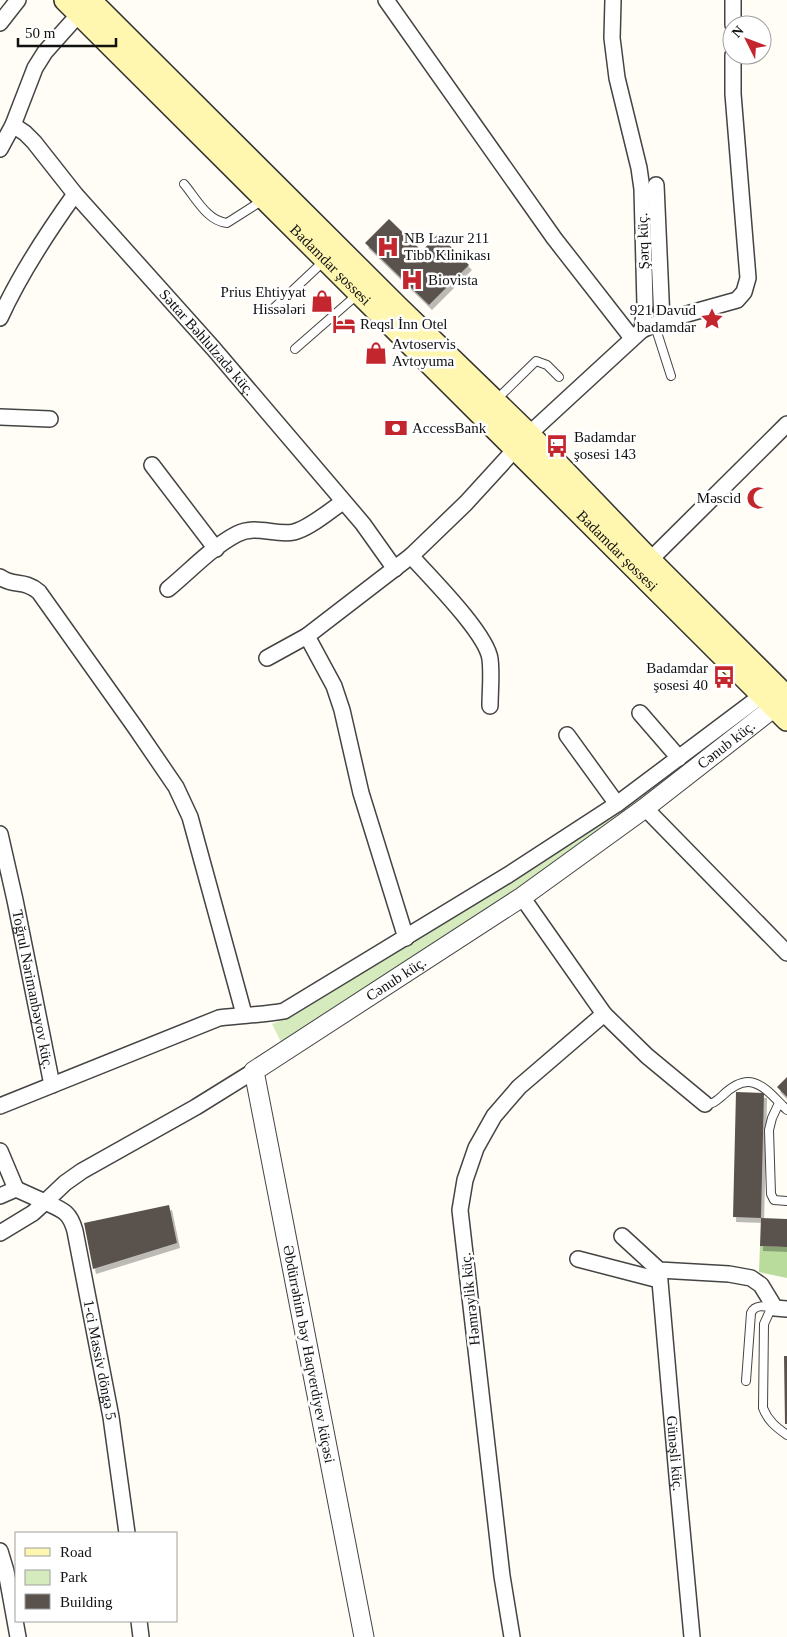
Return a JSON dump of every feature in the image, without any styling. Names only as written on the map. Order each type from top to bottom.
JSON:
[{"type":"main road","name":"Badamdar şossesi","points":[[78,5],[241,163],[495,401],[522,441],[778,700]]},
{"type":"main road","name":"Badamdar şossesi","points":[[241,163],[265,199],[359,293],[650,560],[778,700]]},
{"type":"street","points":[[0,23],[18,0]]},
{"type":"street","points":[[386,0],[554,238],[648,329]]},
{"type":"street","name":"Şərq küç.","points":[[613,0],[612,38],[617,78],[642,189],[645,305],[648,329]]},
{"type":"street","points":[[733,0],[733,15]]},
{"type":"street","points":[[0,150],[13,125],[35,68],[78,5]]},
{"type":"street","points":[[267,658],[307,636],[411,556],[466,503],[522,441],[648,329],[737,300],[744,292],[748,278],[733,94],[733,65]]},
{"type":"street","name":"Səttar Bəhlulzadə küç.","points":[[13,125],[34,142],[75,194],[213,348],[363,524],[395,569]]},
{"type":"street","points":[[648,329],[656,185]]},
{"type":"street","points":[[0,318],[20,278],[53,224],[75,194]]},
{"type":"street","points":[[0,417],[50,418]]},
{"type":"street","points":[[650,560],[787,424]]},
{"type":"street","points":[[152,465],[216,549]]},
{"type":"street","points":[[168,589],[238,533],[257,529],[292,532],[302,530],[343,502]]},
{"type":"street","points":[[411,556],[485,643],[490,659],[490,706]]},
{"type":"street","points":[[0,577],[8,582],[31,586],[39,592],[176,787],[190,817],[244,1014]]},
{"type":"street","points":[[307,636],[334,686],[342,710],[361,793],[406,938]]},
{"type":"street","name":"Cənub küç.","points":[[0,1106],[219,1018],[284,1011],[508,876],[617,804],[679,758],[778,700]]},
{"type":"street","name":"Cənub küç.","points":[[0,1233],[13,1227],[33,1213],[65,1183],[82,1171],[254,1072],[522,897],[645,808],[778,700]]},
{"type":"street","points":[[640,713],[679,758]]},
{"type":"street","points":[[568,736],[617,804]]},
{"type":"street","points":[[645,808],[787,953]]},
{"type":"street","name":"Toğrul Nərimanbəyov küç.","points":[[0,834],[52,1085]]},
{"type":"street","points":[[522,897],[604,1014],[647,1056],[705,1104]]},
{"type":"street","name":"Həmrəylik küç.","points":[[512,1637],[501,1567],[476,1357],[460,1210],[462,1195],[476,1148],[494,1116],[519,1087],[604,1014]]},
{"type":"street","name":"Əbdürrəhim bəy Haqverdiyev küçəsi","points":[[254,1072],[364,1637]]},
{"type":"street","points":[[0,1151],[16,1189],[45,1202]]},
{"type":"street","points":[[0,1196],[16,1189]]},
{"type":"street","name":"1-ci Massiv döngə 5","points":[[45,1202],[63,1210],[72,1219],[76,1231],[111,1417],[127,1532]]},
{"type":"street","points":[[622,1236],[659,1275]]},
{"type":"street","points":[[578,1259],[659,1275],[729,1274],[751,1278],[761,1285],[781,1308]]},
{"type":"street","name":"Günəşli küç.","points":[[659,1275],[692,1637]]},
{"type":"street","points":[[0,1552],[6,1571],[15,1620]]},
{"type":"street","points":[[15,1622],[18,1637]]},
{"type":"street","points":[[139,1622],[141,1637]]},
{"type":"lane","points":[[184,184],[211,217],[218,222],[227,223],[265,199]]},
{"type":"lane","points":[[274,308],[326,259]]},
{"type":"lane","points":[[295,349],[359,293]]},
{"type":"lane","points":[[648,329],[671,376]]},
{"type":"lane","points":[[495,401],[536,361],[547,365],[559,377]]},
{"type":"lane","points":[[705,1104],[712,1104],[736,1085],[747,1082],[758,1083],[765,1087],[787,1110]]},
{"type":"lane","points":[[780,1103],[772,1118],[769,1130],[771,1194],[774,1200],[787,1201]]},
{"type":"lane","points":[[746,1381],[751,1313],[757,1307],[781,1308]]},
{"type":"lane","points":[[781,1308],[769,1313],[764,1324],[763,1408],[766,1417],[787,1435]]},
{"type":"green space","points":[[739,719],[743,723],[659,788],[469,923],[281,1042],[272,1024],[295,1015],[513,880]]},
{"type":"green space","points":[[760,1246],[787,1247],[787,1278],[759,1272]]},
{"type":"building","points":[[389,219],[422,251],[438,234],[469,265],[429,305],[365,243]]},
{"type":"building","points":[[787,1077],[787,1097],[777,1087]]},
{"type":"building","points":[[736,1092],[764,1093],[761,1218],[733,1217]]},
{"type":"building","points":[[169,1205],[177,1243],[93,1269],[84,1223]]},
{"type":"building","points":[[761,1218],[787,1219],[787,1247],[760,1246]]},
{"type":"building","points":[[784,1356],[787,1356],[787,1424],[785,1424]]},
{"type":"place","name":"NB Lazur 211 Tibb Klinikası","points":[[388,247]]},
{"type":"place","name":"Biovista","points":[[412,280]]},
{"type":"place","name":"Prius Ehtiyyat Hissәlәri","points":[[322,301]]},
{"type":"place","name":"921 Davud badamdar","points":[[712,319]]},
{"type":"place","name":"Reqsl İnn Otel","points":[[344,324]]},
{"type":"place","name":"Avtoservis Avtoyuma","points":[[376,353]]},
{"type":"place","name":"AccessBank","points":[[396,428]]},
{"type":"place","name":"Badamdar şosesi 143","points":[[557,446]]},
{"type":"place","name":"Məscid","points":[[758,498]]},
{"type":"place","name":"Badamdar şosesi 40","points":[[724,677]]}]
